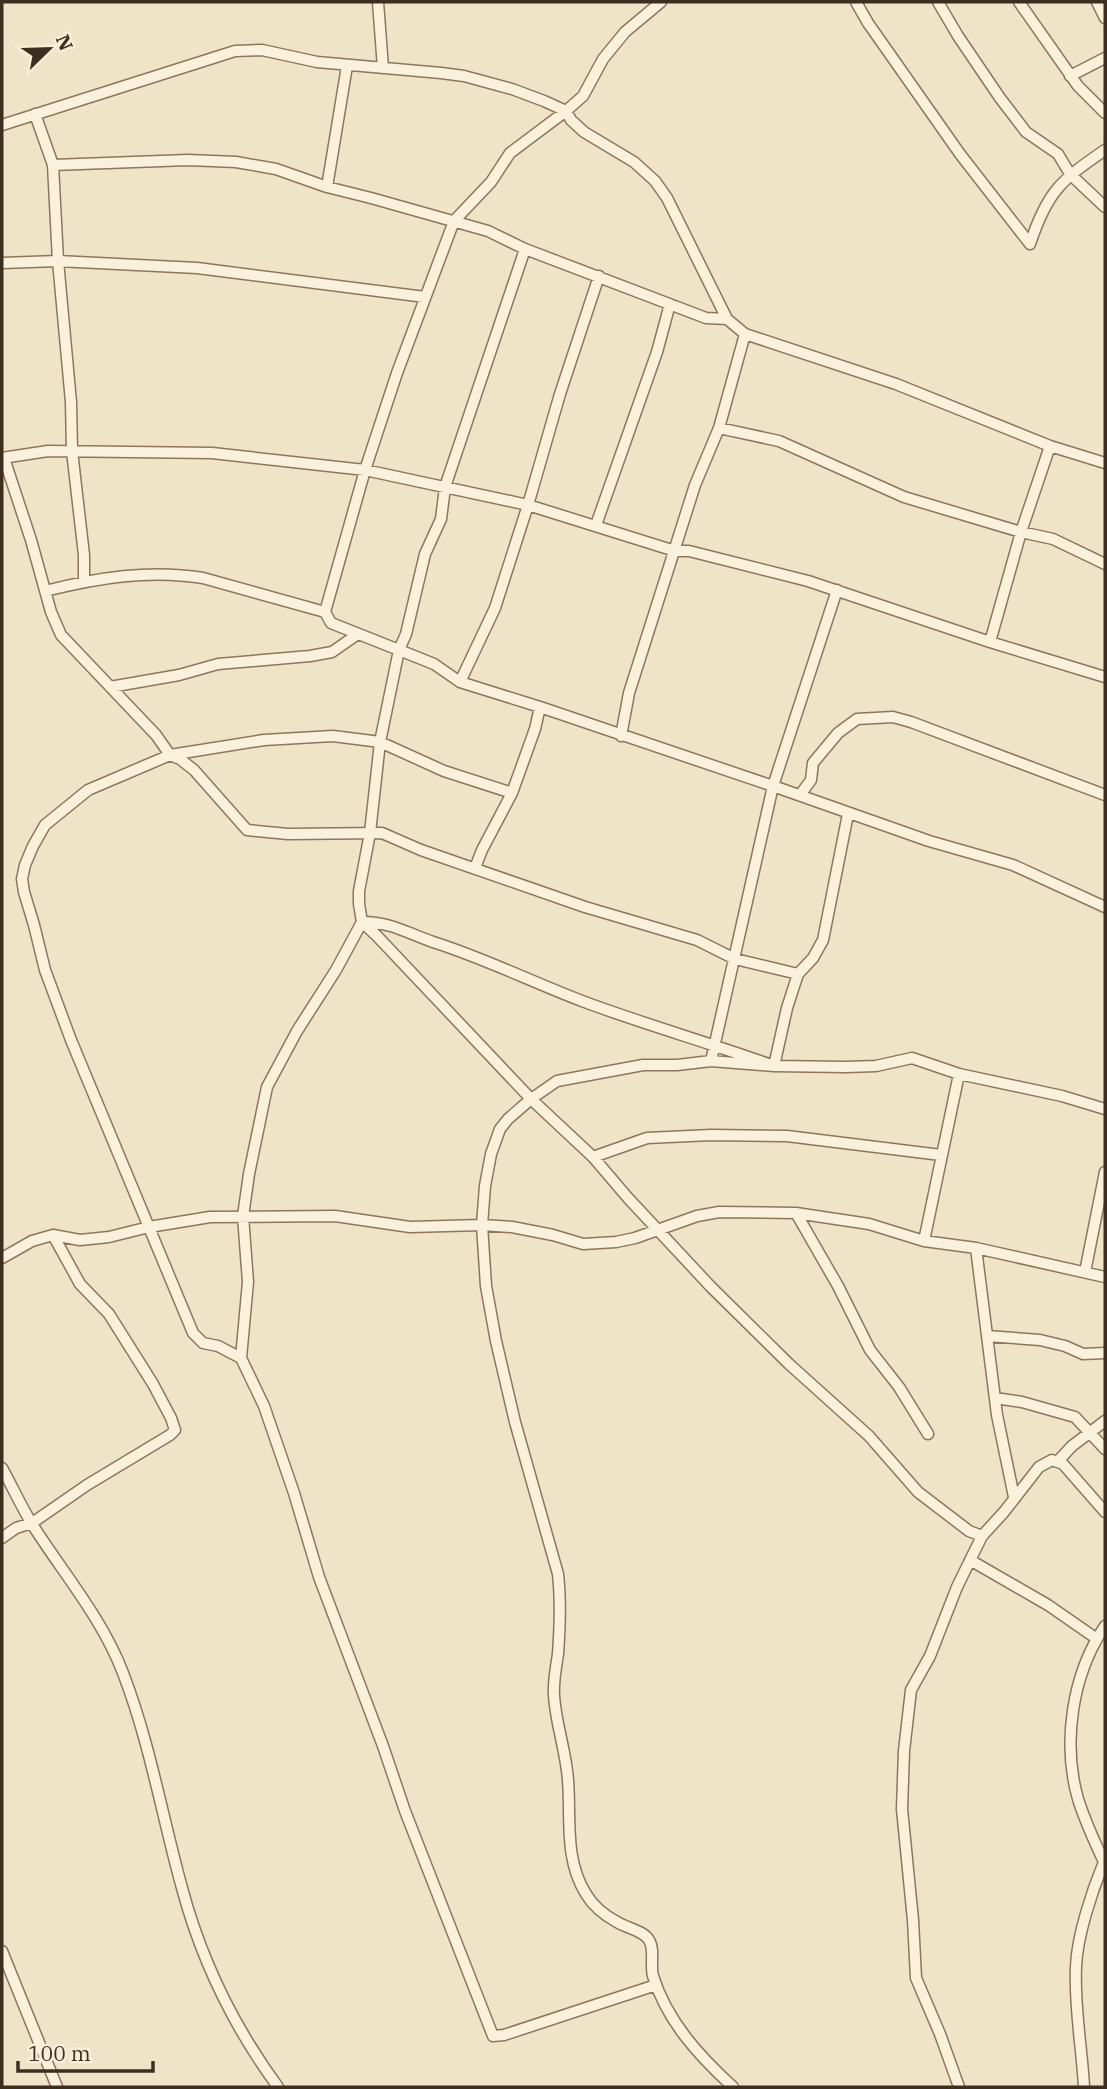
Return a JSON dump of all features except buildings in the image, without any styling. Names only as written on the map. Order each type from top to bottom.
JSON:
[{"type":"street","points":[[378,2],[383,68]]},
{"type":"street","points":[[661,2],[625,32],[603,59],[583,96],[510,153],[491,182],[454,220],[365,470],[325,612],[331,623],[434,664],[460,682],[774,786],[929,841],[1013,865],[1105,907]]},
{"type":"street","points":[[856,2],[960,153],[1030,244],[1049,198],[1070,174],[1105,150]]},
{"type":"street","points":[[937,2],[1000,98],[1026,132],[1058,154],[1070,174],[1105,207]]},
{"type":"street","points":[[1019,2],[1070,76],[1105,113]]},
{"type":"street","points":[[1097,2],[1105,18]]},
{"type":"street","points":[[2,125],[235,51],[262,50],[348,66],[464,76],[512,89],[566,111],[584,132],[634,162],[655,181],[667,198],[727,319],[745,334],[896,384],[1050,446],[1105,463]]},
{"type":"street","points":[[1070,76],[1105,58]]},
{"type":"street","points":[[327,187],[348,66]]},
{"type":"street","points":[[35,114],[53,165],[58,261],[71,402],[72,451],[84,555],[84,581]]},
{"type":"street","points":[[53,165],[155,161],[236,162],[276,169],[327,187],[488,231],[525,249],[706,318],[727,319]]},
{"type":"street","points":[[525,249],[445,486],[441,519],[425,554],[406,634],[399,650],[380,742],[370,833],[359,891],[362,922],[531,1099],[593,1157],[711,1287],[789,1364],[869,1436],[918,1492],[969,1531],[982,1536]]},
{"type":"street","points":[[2,263],[58,261],[197,268],[425,297]]},
{"type":"street","points":[[460,682],[495,608],[599,276]]},
{"type":"street","points":[[596,525],[657,352],[670,304]]},
{"type":"street","points":[[621,736],[629,693],[695,485],[719,428],[745,334]]},
{"type":"street","points":[[719,428],[779,441],[904,497],[1053,539],[1105,564]]},
{"type":"street","points":[[990,642],[1021,532],[1050,446]]},
{"type":"street","points":[[798,974],[735,958],[697,940],[596,911],[421,850],[382,833],[288,834],[247,830],[194,770],[180,758],[170,755],[156,735],[61,635],[51,612],[3,458],[48,451],[212,453],[365,470],[528,505],[675,551],[689,551],[808,581],[1105,677]]},
{"type":"street","points":[[45,591],[118,576],[186,575],[325,612]]},
{"type":"street","points":[[711,1061],[774,786],[836,590]]},
{"type":"street","points":[[110,687],[179,675],[218,664],[332,652],[358,634]]},
{"type":"street","points":[[475,868],[513,793],[540,707]]},
{"type":"street","points":[[800,795],[811,780],[813,762],[838,733],[857,719],[893,717],[1105,795]]},
{"type":"street","points":[[241,1358],[218,1346],[202,1343],[193,1333],[58,1005],[45,970],[24,892],[22,879],[33,846],[45,825],[88,790],[170,755],[264,740],[333,736],[380,742],[444,771],[513,793]]},
{"type":"street","points":[[775,1066],[787,1008],[798,974],[813,958],[823,940],[848,814]]},
{"type":"street","points":[[362,922],[380,922],[406,930],[584,1002],[775,1066]]},
{"type":"street","points":[[362,922],[267,1087],[243,1216],[248,1282],[241,1358],[264,1406],[295,1493],[319,1577],[405,1811],[493,2036],[504,2035],[656,1985]]},
{"type":"street","points":[[733,2087],[689,2042],[672,2019],[652,1973],[650,1941],[643,1934],[616,1922],[596,1908],[584,1892],[573,1863],[568,1827],[566,1754],[558,1728],[554,1694],[561,1599],[558,1574],[515,1422],[486,1286],[482,1225],[485,1186],[491,1154],[500,1129],[531,1099],[557,1081],[643,1065],[711,1061],[775,1066],[876,1066],[912,1058],[959,1074],[1062,1096],[1105,1109]]},
{"type":"street","points":[[924,1241],[959,1074]]},
{"type":"street","points":[[593,1157],[648,1138],[712,1135],[787,1136],[941,1155]]},
{"type":"street","points":[[1085,1272],[1105,1172]]},
{"type":"street","points":[[2,1258],[32,1241],[53,1235],[80,1240],[109,1237],[210,1217],[335,1216],[410,1227],[482,1225],[522,1229],[583,1244],[616,1242],[697,1216],[719,1212],[796,1213],[869,1224],[924,1241],[976,1248],[1105,1276],[1105,1284]]},
{"type":"street","points":[[796,1213],[838,1286],[870,1350],[899,1387],[928,1434]]},
{"type":"street","points":[[2,1538],[16,1528],[32,1523],[175,1430],[153,1384],[117,1326],[80,1284],[53,1235]]},
{"type":"street","points":[[976,1248],[995,1398],[1014,1497]]},
{"type":"street","points":[[987,1336],[1040,1340],[1083,1354],[1105,1353]]},
{"type":"street","points":[[995,1398],[1022,1402],[1075,1417],[1105,1449]]},
{"type":"street","points":[[1058,1461],[1105,1421]]},
{"type":"street","points":[[959,2087],[916,1978],[902,1809],[904,1751],[911,1690],[930,1656],[957,1587],[982,1536],[1039,1466],[1045,1462],[1058,1461],[1063,1464],[1105,1512]]},
{"type":"street","points":[[2,1468],[32,1523],[85,1602],[122,1670],[148,1749],[182,1889],[209,1967],[220,1993],[261,2064],[278,2087]]},
{"type":"street","points":[[970,1560],[1048,1605],[1097,1639]]},
{"type":"street","points":[[1084,2087],[1075,1987],[1076,1965],[1092,1891],[1105,1863],[1088,1828],[1078,1797],[1073,1773],[1072,1746],[1076,1694],[1091,1649],[1105,1626]]},
{"type":"street","points":[[2,1951],[57,2087]]}]
